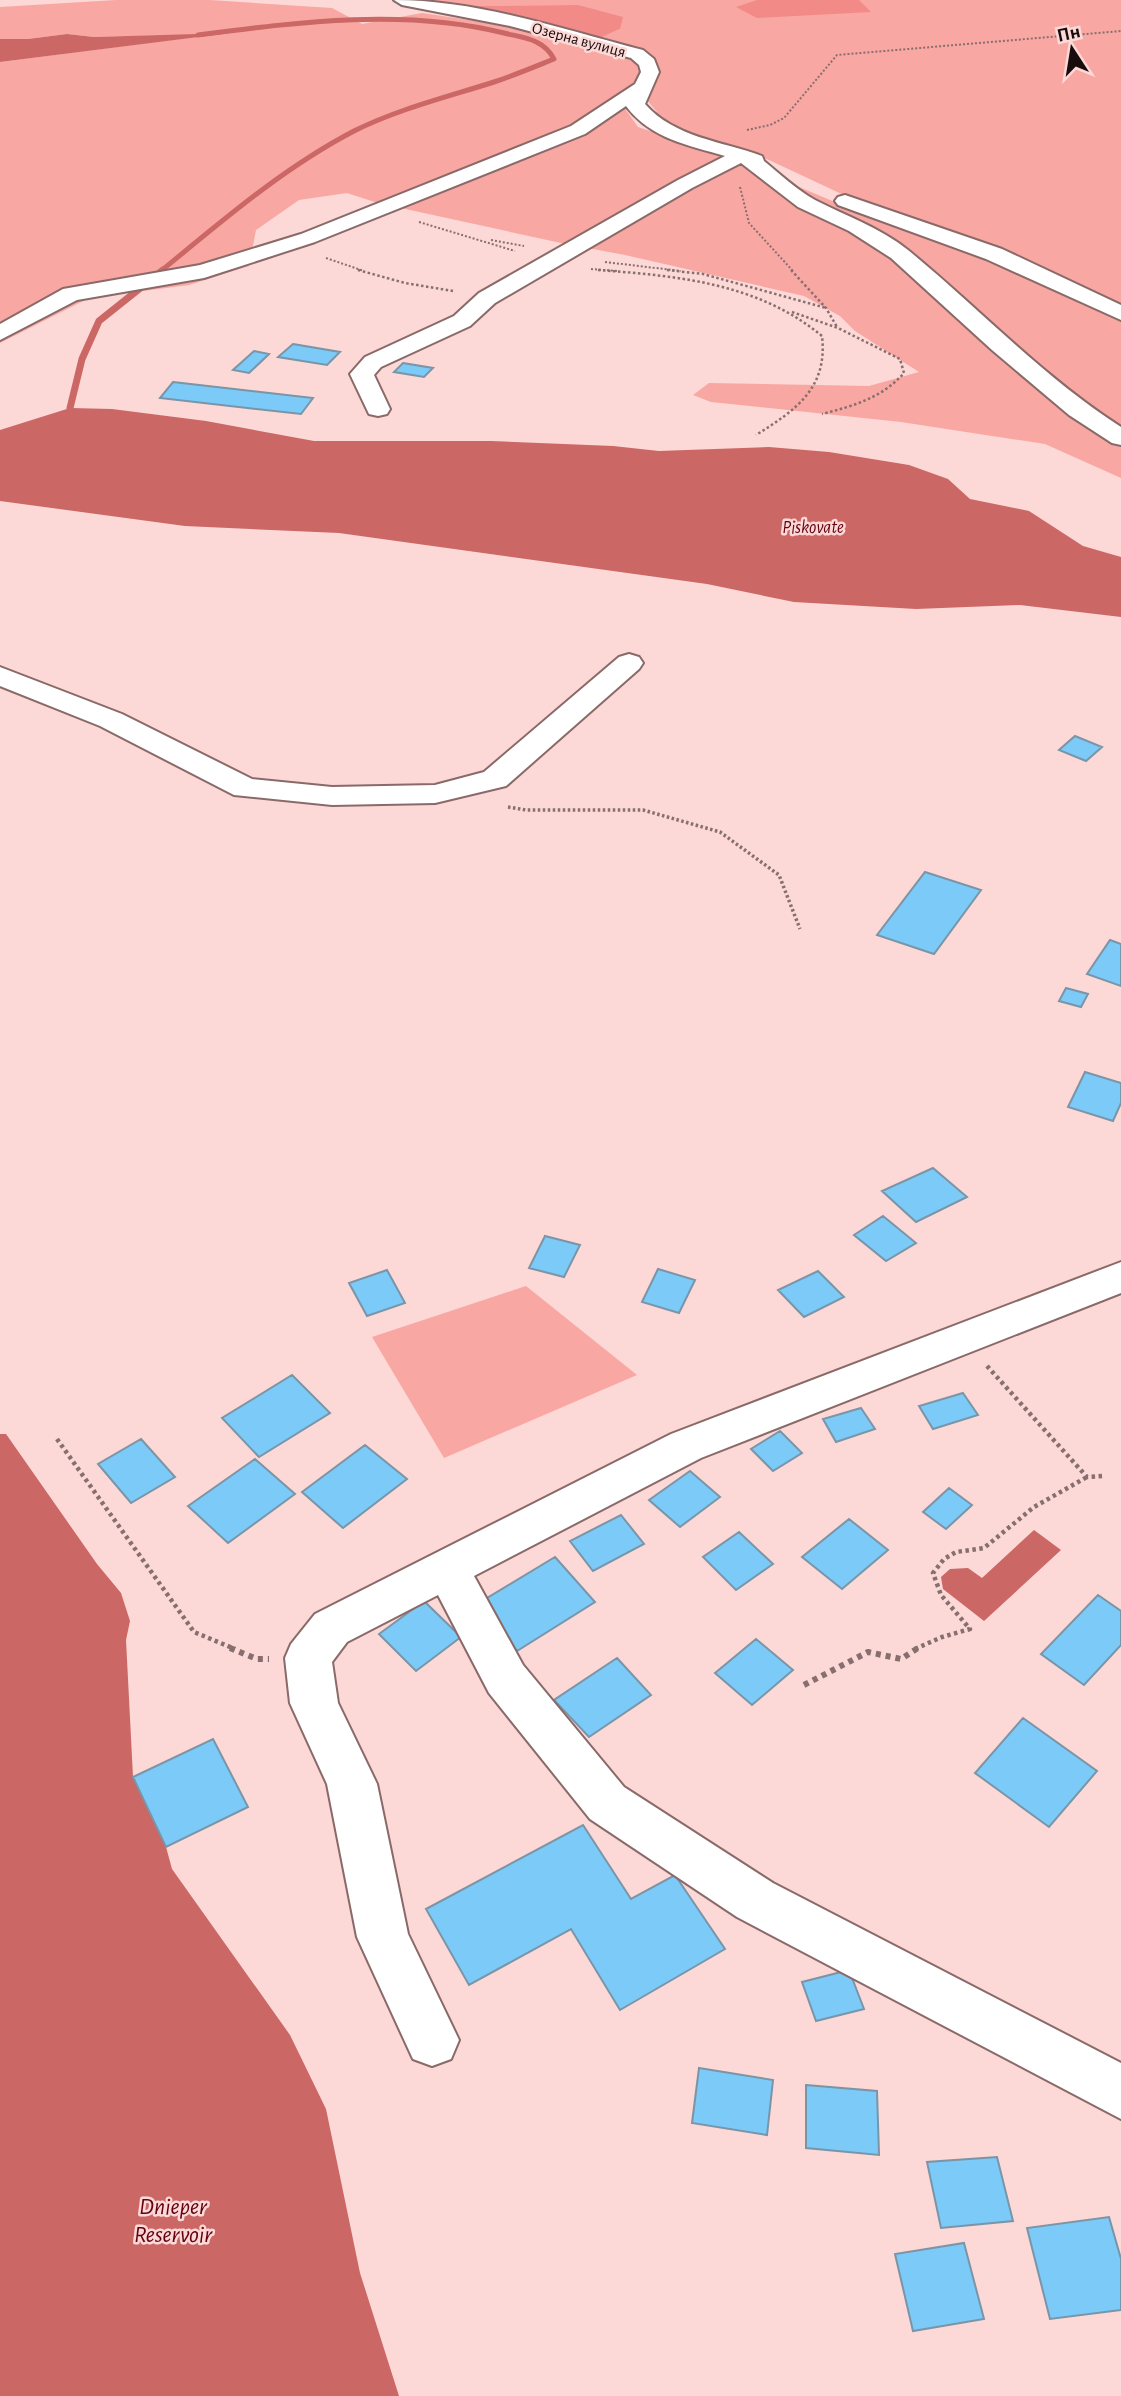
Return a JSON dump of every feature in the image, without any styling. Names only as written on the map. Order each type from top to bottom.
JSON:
[{"type":"street","name":"Озерна вулиця","points":[[402,0],[511,21],[637,54],[648,63],[650,72],[635,105],[649,122],[694,141],[743,155],[862,209],[943,234],[994,254],[1121,313]]},
{"type":"street","points":[[0,333],[71,293],[204,271],[289,244],[378,211],[578,130],[643,87]]},
{"type":"street","points":[[378,409],[362,374],[373,362],[462,321],[486,298],[685,184],[743,155],[805,203],[856,227],[899,253],[1000,345],[1078,410],[1121,438]]},
{"type":"street","points":[[0,676],[111,720],[245,788],[345,796],[435,794],[495,779],[629,663]]},
{"type":"street","points":[[432,2040],[383,1937],[352,1784],[314,1703],[308,1658],[331,1628],[686,1446],[1121,1278]]},
{"type":"street","points":[[447,1569],[506,1679],[607,1803],[755,1900],[1121,2092]]},
{"type":"path","points":[[745,131],[768,127],[789,116],[809,86],[837,55],[1121,31]]},
{"type":"path","points":[[743,155],[740,188],[750,223],[826,308],[838,328]]},
{"type":"path","points":[[378,211],[558,257],[703,283],[761,299],[838,328],[900,359],[904,373],[895,385],[856,405],[822,414]]},
{"type":"path","points":[[473,237],[558,257],[703,274],[826,308]]},
{"type":"path","points":[[289,244],[367,274],[425,288],[486,298]]},
{"type":"path","points":[[756,435],[784,417],[812,389],[823,363],[822,335],[788,310]]},
{"type":"path","points":[[500,805],[526,810],[643,810],[720,832],[779,876],[800,929]]},
{"type":"path","points":[[964,1339],[1087,1477]]},
{"type":"path","points":[[57,1439],[194,1632],[257,1659],[308,1658]]},
{"type":"path","points":[[804,1685],[869,1652],[901,1659],[915,1648],[933,1640],[970,1629],[941,1595],[933,1573],[939,1566],[956,1552],[984,1548],[1034,1507],[1087,1477],[1102,1476]]},
{"type":"shaded area","points":[[116,0],[210,0],[332,8],[362,24],[422,13],[503,25],[635,59],[640,72],[632,85],[626,110],[638,127],[725,156],[854,210],[973,248],[1121,320],[1121,478],[1045,444],[901,422],[711,402],[693,395],[709,383],[869,386],[919,372],[855,331],[840,316],[804,296],[378,203],[347,193],[299,200],[256,230],[249,266],[189,285],[89,298],[0,343],[0,62],[218,34],[94,37],[67,34],[0,39],[0,7]]},
{"type":"shaded area","points":[[419,0],[1121,0],[1121,307],[992,245],[865,205],[769,160],[666,123],[647,100],[658,74],[651,56],[600,38],[620,29],[578,5],[440,6]]},
{"type":"shaded area","points":[[757,0],[859,0],[871,12],[757,18],[736,7]]},
{"type":"shaded area","points":[[578,5],[623,17],[620,29],[600,38],[440,6]]},
{"type":"shaded area","points":[[526,1286],[637,1375],[444,1458],[372,1337]]},
{"type":"water","points":[[230,33],[0,62],[0,39],[67,34],[94,37]]},
{"type":"water","name":"Piskovate","points":[[70,408],[112,409],[206,421],[314,441],[491,441],[613,446],[659,451],[769,447],[829,452],[909,465],[948,479],[970,499],[1029,511],[1083,546],[1121,557],[1121,617],[1020,605],[916,609],[794,602],[707,584],[339,533],[185,526],[0,501],[0,430]]},
{"type":"water","name":"Dnieper Reservoir","points":[[0,1434],[6,1434],[97,1564],[121,1593],[130,1621],[126,1640],[133,1777],[166,1847],[172,1869],[290,2035],[326,2109],[360,2273],[399,2396],[0,2396]]},
{"type":"water","points":[[1034,1530],[1061,1550],[984,1621],[943,1589],[941,1577],[950,1569],[968,1568],[982,1578]]},
{"type":"building","points":[[293,344],[340,352],[327,365],[278,357]]},
{"type":"building","points":[[254,351],[269,354],[249,373],[233,370]]},
{"type":"building","points":[[403,363],[433,368],[424,377],[394,372]]},
{"type":"building","points":[[173,382],[313,398],[301,414],[160,398]]},
{"type":"building","points":[[1075,736],[1102,747],[1086,761],[1059,750]]},
{"type":"building","points":[[925,872],[981,890],[934,954],[877,935]]},
{"type":"building","points":[[1110,940],[1121,944],[1121,986],[1087,974]]},
{"type":"building","points":[[1066,988],[1088,994],[1081,1007],[1059,1001]]},
{"type":"building","points":[[1085,1072],[1121,1083],[1121,1103],[1113,1121],[1068,1107]]},
{"type":"building","points":[[933,1168],[967,1197],[916,1222],[882,1191]]},
{"type":"building","points":[[883,1216],[916,1243],[886,1261],[854,1235]]},
{"type":"building","points":[[545,1236],[580,1245],[564,1277],[529,1268]]},
{"type":"building","points":[[658,1269],[695,1280],[679,1313],[642,1302]]},
{"type":"building","points":[[387,1270],[405,1303],[367,1316],[349,1283]]},
{"type":"building","points":[[818,1271],[844,1297],[804,1317],[778,1290]]},
{"type":"building","points":[[292,1375],[330,1413],[259,1457],[222,1418]]},
{"type":"building","points":[[963,1393],[978,1415],[933,1429],[919,1406]]},
{"type":"building","points":[[861,1408],[875,1429],[836,1442],[823,1419]]},
{"type":"building","points":[[780,1431],[802,1453],[773,1471],[751,1449]]},
{"type":"building","points":[[141,1439],[175,1477],[131,1503],[98,1464]]},
{"type":"building","points":[[365,1445],[407,1479],[343,1528],[302,1492]]},
{"type":"building","points":[[255,1459],[295,1494],[228,1543],[188,1506]]},
{"type":"building","points":[[690,1471],[720,1497],[680,1527],[649,1500]]},
{"type":"building","points":[[949,1488],[972,1505],[946,1529],[923,1512]]},
{"type":"building","points":[[621,1515],[644,1544],[593,1571],[570,1541]]},
{"type":"building","points":[[849,1519],[888,1550],[842,1589],[802,1557]]},
{"type":"building","points":[[739,1532],[773,1564],[736,1590],[703,1557]]},
{"type":"building","points":[[555,1557],[595,1602],[517,1651],[477,1604]]},
{"type":"building","points":[[1098,1595],[1121,1611],[1121,1645],[1084,1685],[1041,1654]]},
{"type":"building","points":[[424,1601],[461,1637],[416,1671],[379,1634]]},
{"type":"building","points":[[756,1639],[793,1670],[752,1705],[715,1673]]},
{"type":"building","points":[[617,1658],[651,1695],[589,1737],[554,1700]]},
{"type":"building","points":[[1023,1718],[1097,1771],[1049,1827],[975,1773]]},
{"type":"building","points":[[213,1739],[248,1807],[166,1847],[133,1777]]},
{"type":"building","points":[[583,1825],[631,1899],[675,1875],[725,1949],[620,2010],[571,1929],[469,1985],[426,1909]]},
{"type":"building","points":[[849,1970],[864,2009],[816,2021],[802,1982]]},
{"type":"building","points":[[699,2068],[773,2080],[767,2135],[692,2123]]},
{"type":"building","points":[[806,2085],[877,2091],[879,2155],[806,2148]]},
{"type":"building","points":[[997,2157],[1013,2221],[941,2228],[927,2162]]},
{"type":"building","points":[[1109,2217],[1121,2259],[1121,2310],[1050,2319],[1027,2228]]},
{"type":"building","points":[[964,2243],[984,2319],[913,2331],[895,2254]]},
{"type":"waterway","points":[[161,271],[278,178],[354,131],[405,110],[494,82],[554,59],[545,47],[526,38],[466,25],[428,21],[390,19],[313,22],[198,35]]},
{"type":"waterway","points":[[70,408],[82,359],[99,321],[163,270]]}]
